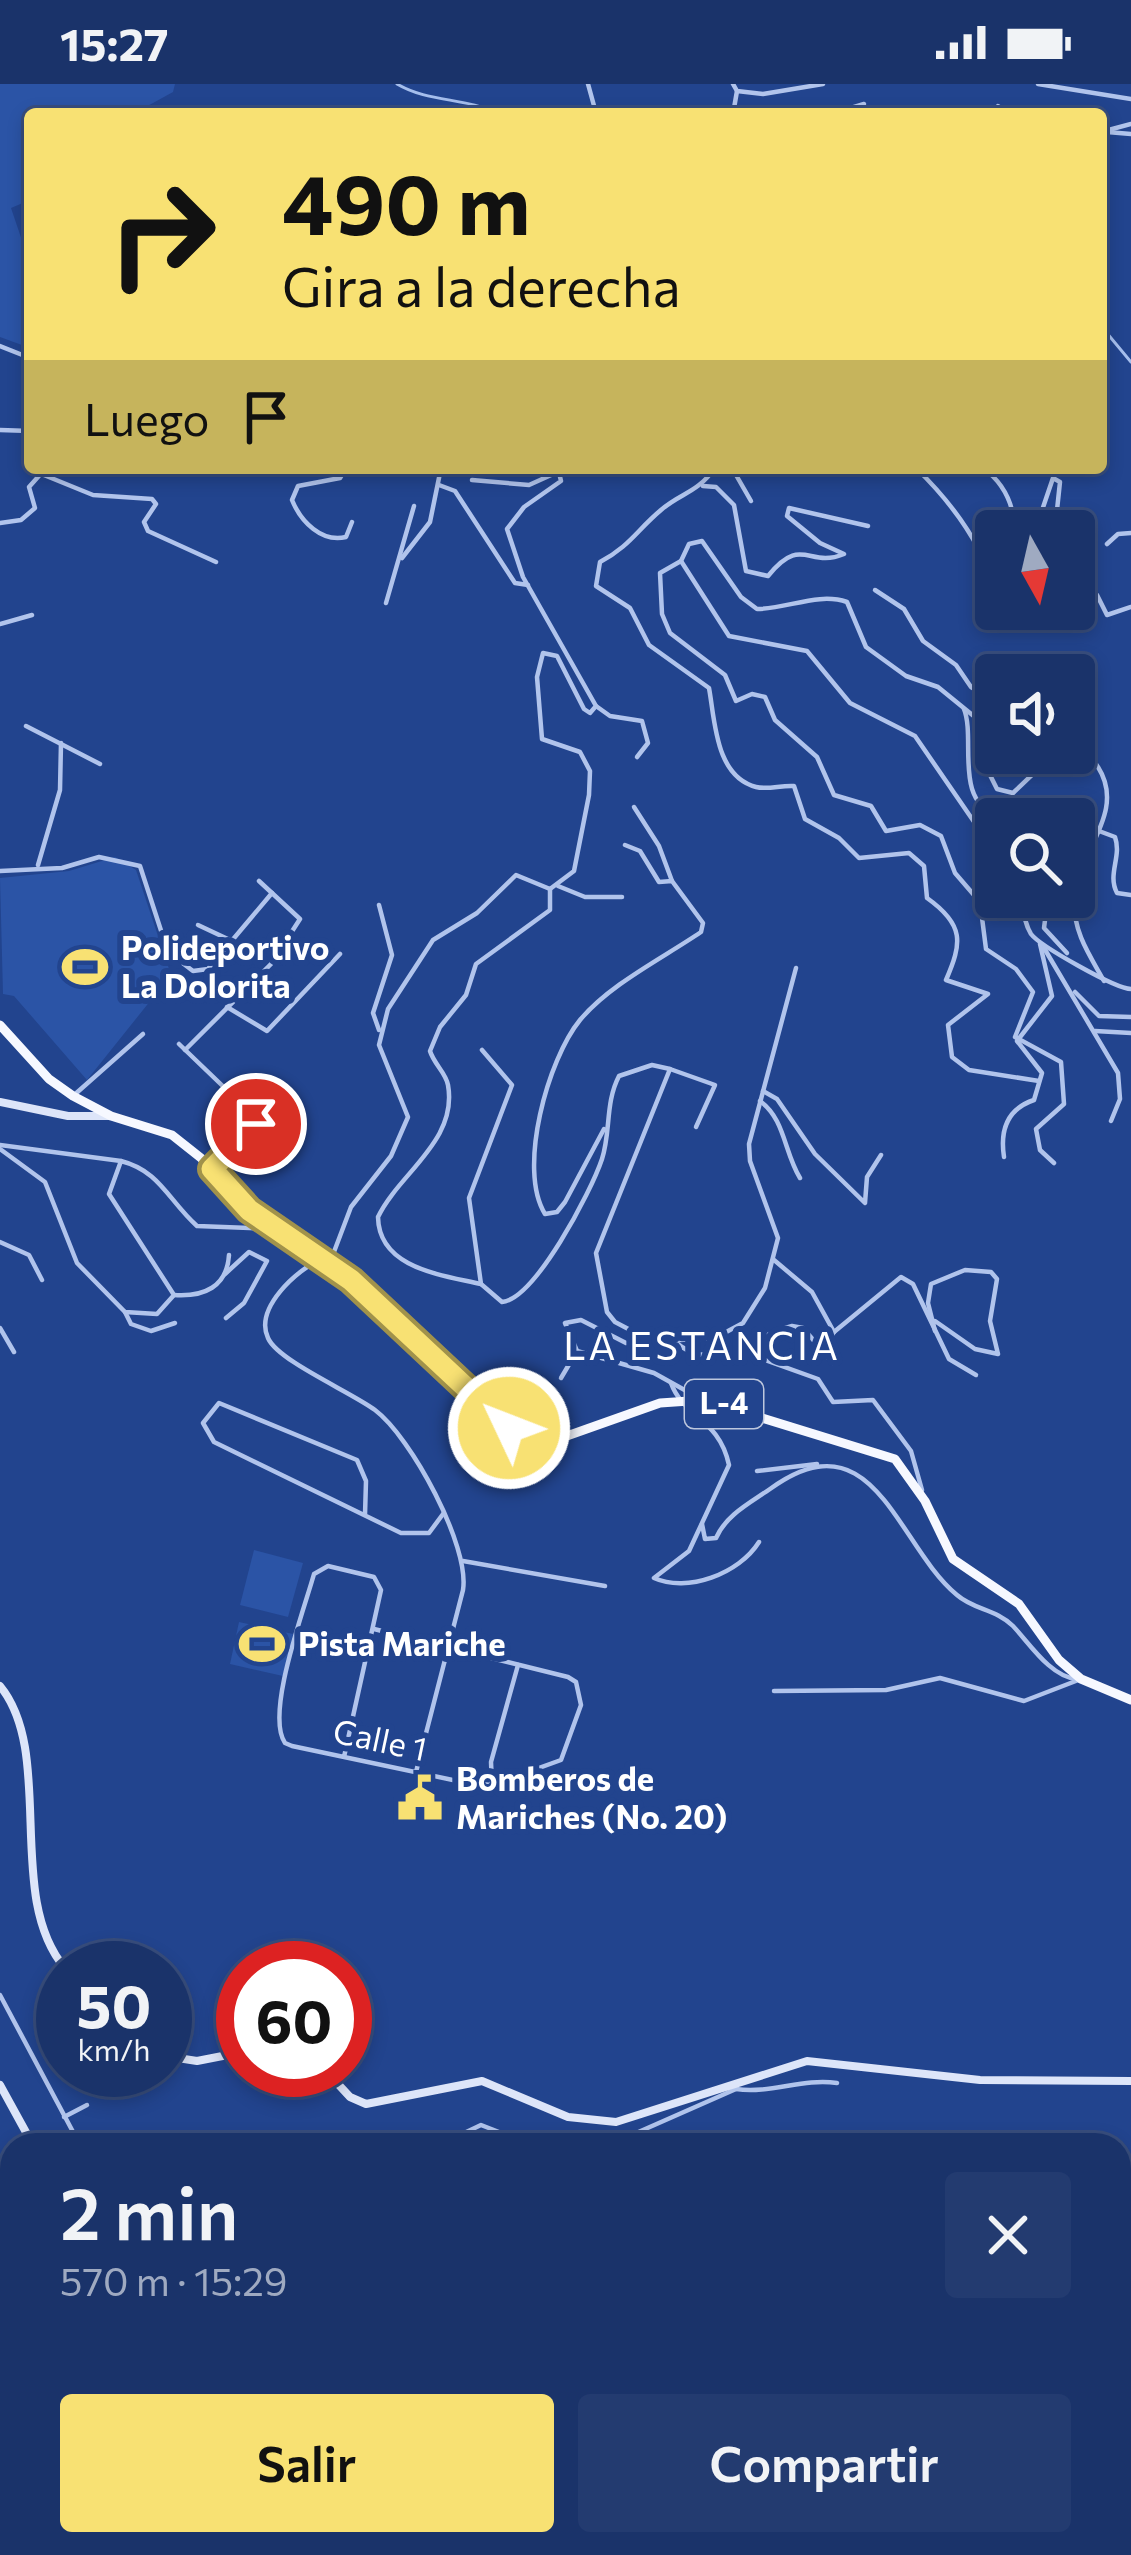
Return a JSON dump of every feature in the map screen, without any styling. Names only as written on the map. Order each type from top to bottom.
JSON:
[{"type":"main road","name":"L-4","points":[[0,1025],[49,1079],[74,1096],[111,1116],[172,1135],[249,1210],[325,1262],[521,1433],[564,1436],[617,1414],[704,1400],[879,1450],[907,1472],[953,1559],[1019,1604],[1059,1660],[1082,1679],[1131,1700]]},
{"type":"main road","points":[[0,1102],[89,1118],[111,1116]]},
{"type":"main road","points":[[0,1686],[13,1708],[27,1780],[37,1913],[47,1941]]},
{"type":"main road","points":[[350,2097],[365,2104],[482,2081],[552,2112],[610,2122],[734,2087],[793,2062],[830,2060],[980,2080],[1131,2081]]},
{"type":"main road","points":[[0,2085],[26,2133]]},
{"type":"street","points":[[735,87],[763,94],[824,84]]},
{"type":"street","points":[[1038,84],[1131,99]]},
{"type":"street","points":[[1062,84],[1070,90]]},
{"type":"street","points":[[851,108],[864,104]]},
{"type":"street","points":[[0,523],[21,520],[35,508],[29,487],[38,474]]},
{"type":"street","points":[[44,474],[93,495],[152,499],[156,504],[144,522],[148,531],[216,562]]},
{"type":"street","points":[[342,474],[298,486],[292,500],[306,524],[331,539],[346,537],[352,522]]},
{"type":"street","points":[[402,558],[430,522],[440,474]]},
{"type":"street","points":[[472,480],[529,485],[552,474]]},
{"type":"street","points":[[559,474],[552,489],[514,517],[507,529],[528,585],[596,706],[610,716],[642,721],[648,743],[637,757]]},
{"type":"street","points":[[711,474],[703,486],[662,509],[630,545],[600,562],[596,586],[630,608],[649,645],[709,688],[711,723],[728,765],[745,783],[761,789],[794,786],[806,820],[839,838],[859,858],[875,861],[909,853],[924,866],[927,898],[948,913],[956,934],[958,962],[946,980],[988,994],[948,1025],[952,1057],[969,1070],[1039,1081]]},
{"type":"street","points":[[739,474],[751,501]]},
{"type":"street","points":[[922,474],[941,493],[975,547]]},
{"type":"street","points":[[991,474],[1012,510]]},
{"type":"street","points":[[1042,510],[1053,478],[1060,482],[1057,510]]},
{"type":"street","points":[[439,485],[455,490],[515,583],[528,585]]},
{"type":"street","points":[[703,486],[716,487],[734,505],[746,571],[756,577],[768,576],[784,556],[798,551],[835,559],[844,554],[787,516],[789,508],[868,526]]},
{"type":"street","points":[[386,603],[414,506]]},
{"type":"street","points":[[1107,544],[1118,534],[1131,533]]},
{"type":"street","points":[[975,717],[938,687],[906,676],[866,647],[847,602],[833,597],[793,600],[757,609],[741,597],[702,541],[689,544],[680,561],[659,573],[657,585],[670,633],[725,675],[736,701],[752,694],[765,697],[775,719],[817,757],[834,794],[871,806],[886,831],[920,825],[941,836],[955,873],[980,902],[986,949],[1016,969],[1033,992],[1030,1008],[1014,1032],[1040,1064],[1034,1100],[1022,1104],[1006,1124],[1004,1157]]},
{"type":"street","points":[[680,561],[729,636],[807,651],[850,704],[915,736],[975,823]]},
{"type":"street","points":[[875,590],[904,609],[923,641],[956,664],[975,689]]},
{"type":"street","points":[[1095,594],[1107,615],[1131,607]]},
{"type":"street","points":[[0,624],[32,615]]},
{"type":"street","points":[[596,706],[590,713],[584,709],[557,656],[543,653],[536,677],[542,739],[580,752],[590,771],[574,871],[554,887],[550,910],[483,956],[466,994],[440,1027],[430,1052],[448,1084],[443,1132],[416,1160],[402,1189],[378,1217],[381,1235],[413,1268],[481,1284],[502,1302],[524,1291],[571,1227],[603,1156],[619,1076],[652,1065],[715,1084],[696,1127]]},
{"type":"street","points":[[964,709],[969,720],[965,756],[980,798]]},
{"type":"street","points":[[26,726],[100,764]]},
{"type":"street","points":[[38,865],[60,790],[61,743]]},
{"type":"street","points":[[1095,766],[1106,780],[1109,797],[1075,884],[1074,903],[1076,931],[1104,981]]},
{"type":"street","points":[[990,774],[997,789],[1012,793],[1032,774]]},
{"type":"street","points":[[607,1124],[565,1202],[550,1216],[544,1214],[533,1180],[533,1156],[540,1118],[569,1036],[597,1003],[701,932],[700,917],[672,881],[659,846],[634,807]]},
{"type":"street","points":[[1099,831],[1115,837],[1119,849],[1112,882],[1117,893],[1131,895]]},
{"type":"street","points":[[625,845],[640,851],[659,882],[672,881]]},
{"type":"street","points":[[0,871],[38,865],[62,868],[116,857],[140,866],[168,952],[194,971],[208,969],[272,893]]},
{"type":"street","points":[[380,1030],[433,940],[477,913],[516,875],[585,897],[622,897]]},
{"type":"street","points":[[212,1169],[256,1119],[182,1047],[271,964],[300,919],[259,881]]},
{"type":"street","points":[[379,904],[392,956],[373,1013],[386,1067],[409,1117],[391,1156],[351,1207],[325,1262],[295,1276],[270,1306],[264,1326],[268,1339],[286,1356],[380,1413],[408,1446],[462,1561],[463,1590],[416,1772]]},
{"type":"street","points":[[1025,918],[1118,1072],[1120,1099],[1111,1121]]},
{"type":"street","points":[[1045,918],[1044,928],[1071,957],[1104,981],[1131,989]]},
{"type":"street","points":[[198,925],[232,940]]},
{"type":"street","points":[[1017,1041],[1052,996],[1040,944]]},
{"type":"street","points":[[1040,944],[1071,957]]},
{"type":"street","points":[[227,1007],[267,1031],[340,954]]},
{"type":"street","points":[[704,1400],[671,1383],[577,1351],[564,1328],[573,1320],[616,1342],[715,1338],[743,1323],[759,1304],[774,1260],[775,1224],[748,1156],[796,968]]},
{"type":"street","points":[[1070,988],[1099,1016],[1131,1016]]},
{"type":"street","points":[[1095,1031],[1131,1033]]},
{"type":"street","points":[[74,1096],[143,1034]]},
{"type":"street","points":[[1017,1041],[1061,1062],[1064,1104],[1036,1129],[1040,1150],[1054,1163]]},
{"type":"street","points":[[481,1284],[470,1198],[512,1085],[482,1050]]},
{"type":"street","points":[[653,1342],[615,1322],[608,1312],[596,1253],[670,1069]]},
{"type":"street","points":[[763,1091],[777,1099],[815,1154],[866,1203],[867,1177],[880,1155]]},
{"type":"street","points":[[760,1101],[776,1116],[784,1151],[800,1178]]},
{"type":"street","points":[[0,1147],[143,1167],[196,1226],[278,1230]]},
{"type":"street","points":[[0,1147],[45,1182],[77,1263],[131,1324],[145,1330],[176,1323]]},
{"type":"street","points":[[121,1161],[110,1194],[174,1295]]},
{"type":"street","points":[[0,1242],[29,1255],[42,1280]]},
{"type":"street","points":[[225,1274],[231,1274],[242,1254],[265,1255],[264,1269],[244,1303],[226,1318]]},
{"type":"street","points":[[125,1312],[157,1314],[174,1295],[208,1292],[225,1274],[229,1255]]},
{"type":"street","points":[[774,1260],[812,1292],[834,1332]]},
{"type":"street","points":[[935,1321],[976,1349],[998,1354],[990,1330],[997,1279],[978,1269],[931,1284],[928,1303],[935,1331]]},
{"type":"street","points":[[820,1353],[834,1332],[902,1276],[913,1284],[950,1359],[976,1375]]},
{"type":"street","points":[[674,1341],[703,1357],[737,1350],[792,1326],[803,1328],[833,1363]]},
{"type":"street","points":[[0,1328],[14,1352]]},
{"type":"street","points":[[737,1350],[818,1379],[832,1402],[873,1400],[911,1451],[925,1502]]},
{"type":"street","points":[[561,1378],[577,1351]]},
{"type":"street","points":[[671,1383],[677,1402],[703,1415],[728,1456],[714,1506],[685,1557],[669,1565],[656,1581],[694,1586],[745,1560],[759,1543]]},
{"type":"street","points":[[365,1515],[366,1481],[357,1460],[219,1403],[207,1415],[203,1424],[214,1442],[365,1515],[416,1536],[436,1528],[442,1514]]},
{"type":"street","points":[[758,1471],[796,1463],[829,1466],[886,1496],[957,1595],[990,1608],[1058,1673],[1082,1679]]},
{"type":"street","points":[[702,1524],[709,1541],[724,1522],[787,1476],[801,1468],[829,1466]]},
{"type":"street","points":[[462,1561],[605,1586]]},
{"type":"street","name":"Calle 1","points":[[328,1565],[361,1572],[380,1584],[374,1629],[576,1682],[581,1705],[562,1760],[492,1785],[292,1746],[280,1736],[277,1719],[314,1574],[328,1565]]},
{"type":"street","points":[[344,1757],[374,1629]]},
{"type":"street","points":[[492,1785],[491,1762],[518,1665]]},
{"type":"street","points":[[774,1690],[886,1690],[940,1678],[1024,1700],[1082,1679]]},
{"type":"street","points":[[0,1995],[73,2133]]},
{"type":"street","points":[[635,2133],[734,2087],[753,2092],[810,2079],[837,2083]]},
{"type":"street","points":[[64,2117],[87,2105]]},
{"type":"street","points":[[465,2133],[481,2125],[501,2133]]},
{"type":"shaded area","points":[[0,84],[175,84],[173,92],[144,108],[24,108],[24,203],[11,208],[24,246],[24,346],[0,337]]},
{"type":"shaded area","name":"Polideportivo La Dolorita","points":[[115,857],[136,870],[171,975],[87,1080],[14,996],[3,994],[0,878],[69,871]]},
{"type":"shaded area","points":[[254,1550],[303,1563],[288,1617],[240,1605]]},
{"type":"shaded area","name":"Pista Mariche","points":[[239,1622],[293,1634],[283,1676],[230,1664]]},
{"type":"waterway","points":[[397,84],[482,108]]},
{"type":"waterway","points":[[1107,333],[1131,362]]},
{"type":"place","name":"Polideportivo La Dolorita","points":[[85,967]]},
{"type":"place","name":"Pista Mariche","points":[[262,1644]]},
{"type":"place","name":"Bomberos de Mariches (No. 20)","points":[[420,1798]]},
{"type":"district","name":"LA ESTANCIA","points":[[702,1346]]},
{"type":"route","points":[[256,1124],[212,1169],[249,1210],[351,1280],[509,1428]]}]
